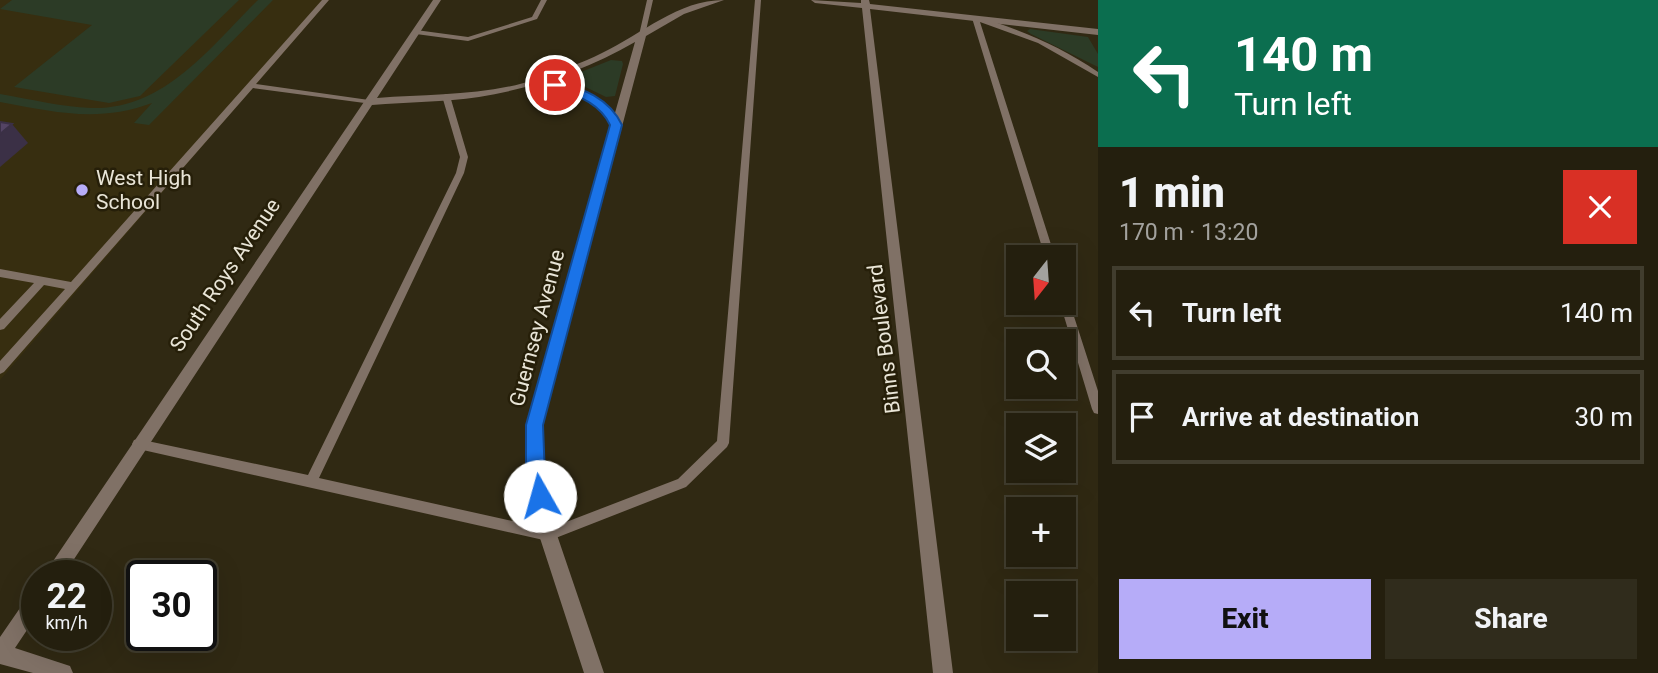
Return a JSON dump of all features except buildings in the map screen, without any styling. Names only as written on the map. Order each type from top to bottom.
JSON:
[{"type":"street","name":"South Roys Avenue","points":[[62,560],[437,0]]},
{"type":"street","points":[[369,102],[478,94],[537,82],[606,55],[681,12],[720,0]]},
{"type":"street","points":[[815,0],[866,3],[1097,34]]},
{"type":"street","name":"Binns Boulevard","points":[[866,3],[943,673]]},
{"type":"street","name":"Guernsey Avenue","points":[[594,673],[548,534],[536,477],[535,425],[642,35]]},
{"type":"street","points":[[21,622],[0,653],[63,673]]},
{"type":"lane","points":[[0,369],[326,0]]},
{"type":"lane","points":[[416,32],[468,39],[535,18],[544,0]]},
{"type":"lane","points":[[642,35],[650,0]]},
{"type":"lane","points":[[138,444],[548,534],[682,483],[723,443],[758,0]]},
{"type":"lane","points":[[975,18],[1033,38],[1062,52],[1098,75]]},
{"type":"lane","points":[[975,18],[1046,245]]},
{"type":"lane","points":[[537,82],[588,96],[610,112],[616,125]]},
{"type":"lane","points":[[250,85],[369,102]]},
{"type":"lane","points":[[311,482],[460,173],[464,156],[446,96]]},
{"type":"lane","points":[[0,273],[72,286]]},
{"type":"lane","points":[[0,326],[42,281]]},
{"type":"lane","points":[[1068,315],[1098,409]]},
{"type":"shaded area","name":"West High School","points":[[0,0],[329,0],[0,380]]},
{"type":"green space","points":[[12,0],[239,0],[140,96],[109,103],[14,87],[92,25],[0,9]]},
{"type":"green space","points":[[258,0],[273,0],[149,125],[134,123],[152,103],[113,113],[76,114],[0,102],[0,94],[91,108],[117,106],[142,99],[164,87],[204,55]]},
{"type":"green space","points":[[1030,29],[1088,37],[1098,54],[1098,67],[1031,34],[1027,31]]},
{"type":"green space","points":[[611,60],[622,61],[623,64],[615,96],[606,97],[571,80],[571,76]]},
{"type":"place","name":"West High School","points":[[82,190]]},
{"type":"route","points":[[540,496],[536,477],[535,425],[616,125],[610,112],[588,96],[555,85]]}]
